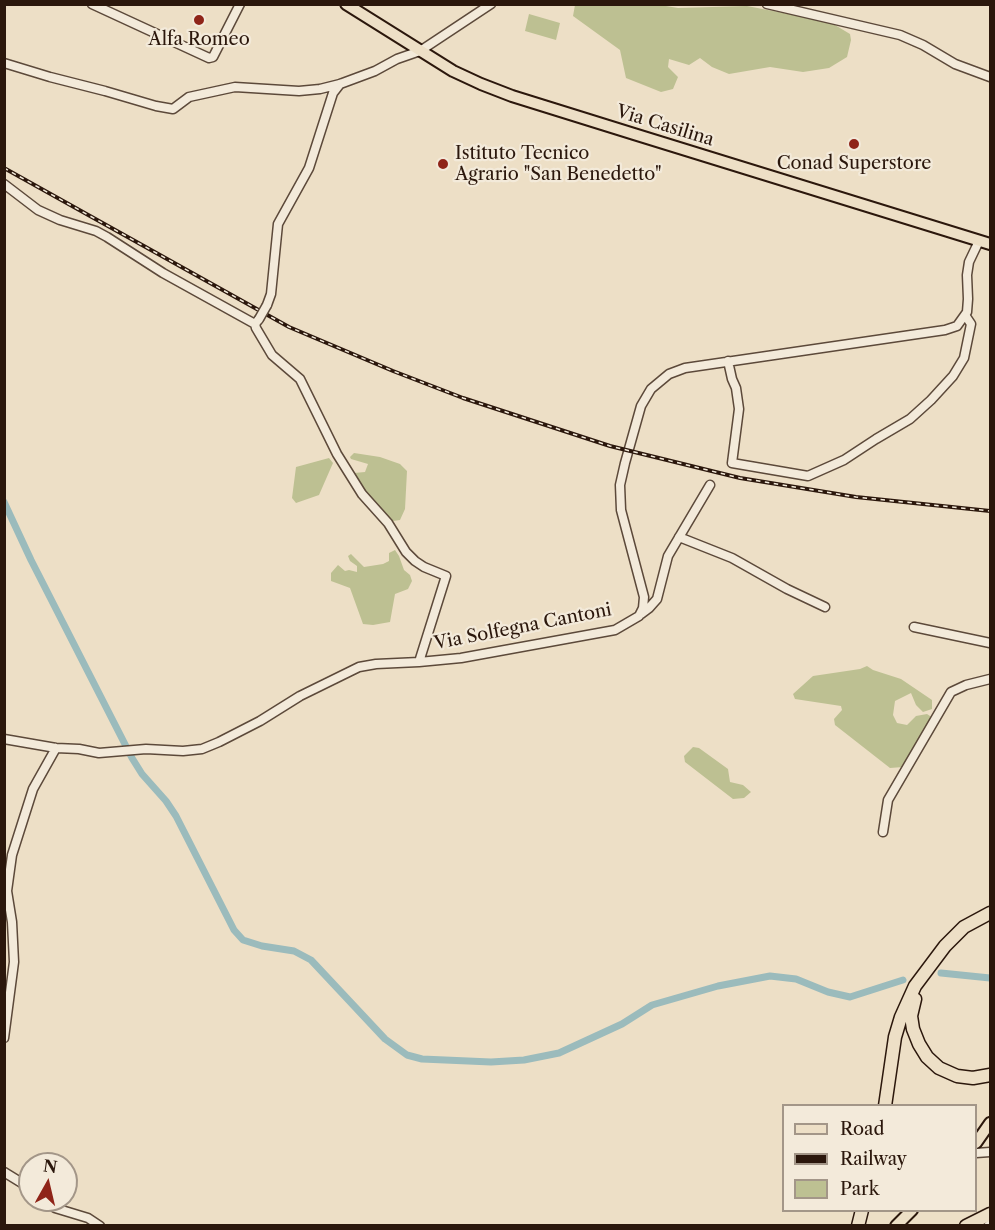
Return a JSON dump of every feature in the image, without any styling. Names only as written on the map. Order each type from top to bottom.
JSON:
[{"type":"highway","points":[[885,1104],[895,1037],[915,986],[945,946],[964,927],[990,913]]},
{"type":"highway","points":[[921,978],[911,1016],[916,1036],[927,1057],[939,1068],[957,1076],[973,1078],[990,1075]]},
{"type":"highway","points":[[966,1226],[990,1214]]},
{"type":"main road","name":"Via Casilina","points":[[345,4],[453,70],[512,96],[985,242]]},
{"type":"main road","points":[[977,1140],[990,1123]]},
{"type":"main road","points":[[896,1226],[910,1212]]},
{"type":"street","points":[[92,4],[209,58],[213,57],[240,4]]},
{"type":"street","points":[[4,63],[156,106],[173,108],[189,97],[235,87],[299,91],[340,84],[420,51],[491,4]]},
{"type":"street","points":[[767,4],[800,8],[900,35],[923,45],[955,64],[990,77]]},
{"type":"street","points":[[257,322],[267,305],[270,294],[278,224],[309,168],[333,93],[340,84]]},
{"type":"street","points":[[4,184],[38,210],[60,220],[96,231],[163,273],[257,322],[272,355],[300,379],[337,454],[362,494],[388,523],[406,552],[424,567],[446,576],[419,662]]},
{"type":"street","points":[[728,361],[739,409],[732,463],[808,476],[844,460],[910,419],[953,376],[964,358],[971,324],[965,315],[969,262],[985,242]]},
{"type":"street","name":"Via Solfegna Cantoni","points":[[4,739],[99,753],[146,749],[183,751],[202,749],[260,720],[300,696],[360,667],[461,658],[615,630],[639,616],[643,608],[643,592],[621,510],[620,485],[641,406],[651,389],[669,374],[685,368],[945,330],[957,326],[965,315]]},
{"type":"street","points":[[639,616],[657,599],[668,556],[710,485]]},
{"type":"street","points":[[679,537],[732,558],[825,607]]},
{"type":"street","points":[[643,592],[652,594],[660,591]]},
{"type":"street","points":[[914,627],[990,643]]},
{"type":"street","points":[[883,832],[888,800],[947,697],[954,690],[990,679]]},
{"type":"street","points":[[4,1038],[14,962],[12,922],[7,891],[12,855],[33,789],[56,748]]},
{"type":"street","points":[[4,1172],[18,1181]]},
{"type":"street","points":[[68,1212],[88,1218],[100,1226]]},
{"type":"green space","points":[[654,4],[678,8],[747,6],[830,22],[850,34],[851,40],[847,57],[829,68],[803,72],[770,67],[729,74],[712,67],[700,58],[689,65],[669,59],[668,67],[678,77],[673,89],[661,92],[626,78],[620,50],[573,16],[575,5]]},
{"type":"green space","points":[[529,14],[560,23],[556,40],[525,31]]},
{"type":"green space","points":[[354,453],[380,457],[400,464],[407,471],[405,509],[400,520],[393,521],[358,486],[354,473],[365,472],[368,464],[351,459]]},
{"type":"green space","points":[[329,458],[333,463],[319,495],[296,503],[292,498],[296,467]]},
{"type":"green space","points":[[395,550],[412,581],[408,589],[395,594],[390,622],[363,624],[350,588],[331,581],[331,573],[338,565],[345,571],[357,572],[357,566],[350,561],[348,556],[351,554],[364,567],[389,561],[389,553]]},
{"type":"green space","points":[[867,666],[901,679],[932,700],[932,709],[923,712],[916,705],[911,693],[895,701],[893,715],[897,723],[907,725],[916,716],[927,714],[933,718],[903,767],[890,768],[835,725],[834,719],[842,710],[841,706],[795,699],[793,694],[813,676]]},
{"type":"green space","points":[[693,747],[699,748],[728,769],[730,782],[743,785],[751,792],[744,798],[733,799],[685,762],[684,756]]},
{"type":"waterway","points":[[4,502],[132,758],[176,816],[234,930],[243,940],[262,946],[294,951],[311,960],[385,1039],[407,1055],[422,1059],[491,1062],[524,1060],[559,1053],[622,1024],[652,1005],[718,986],[770,976],[796,979],[828,992],[850,997],[903,980]]},
{"type":"waterway","points":[[941,973],[990,978]]},
{"type":"railway","points":[[4,168],[289,327],[463,398],[610,446],[740,478],[856,497],[990,511]]},
{"type":"place","name":"Alfa Romeo","points":[[199,20]]},
{"type":"place","name":"Conad Superstore","points":[[854,144]]},
{"type":"place","name":"Istituto Tecnico Agrario \"San Benedetto\"","points":[[443,164]]}]
